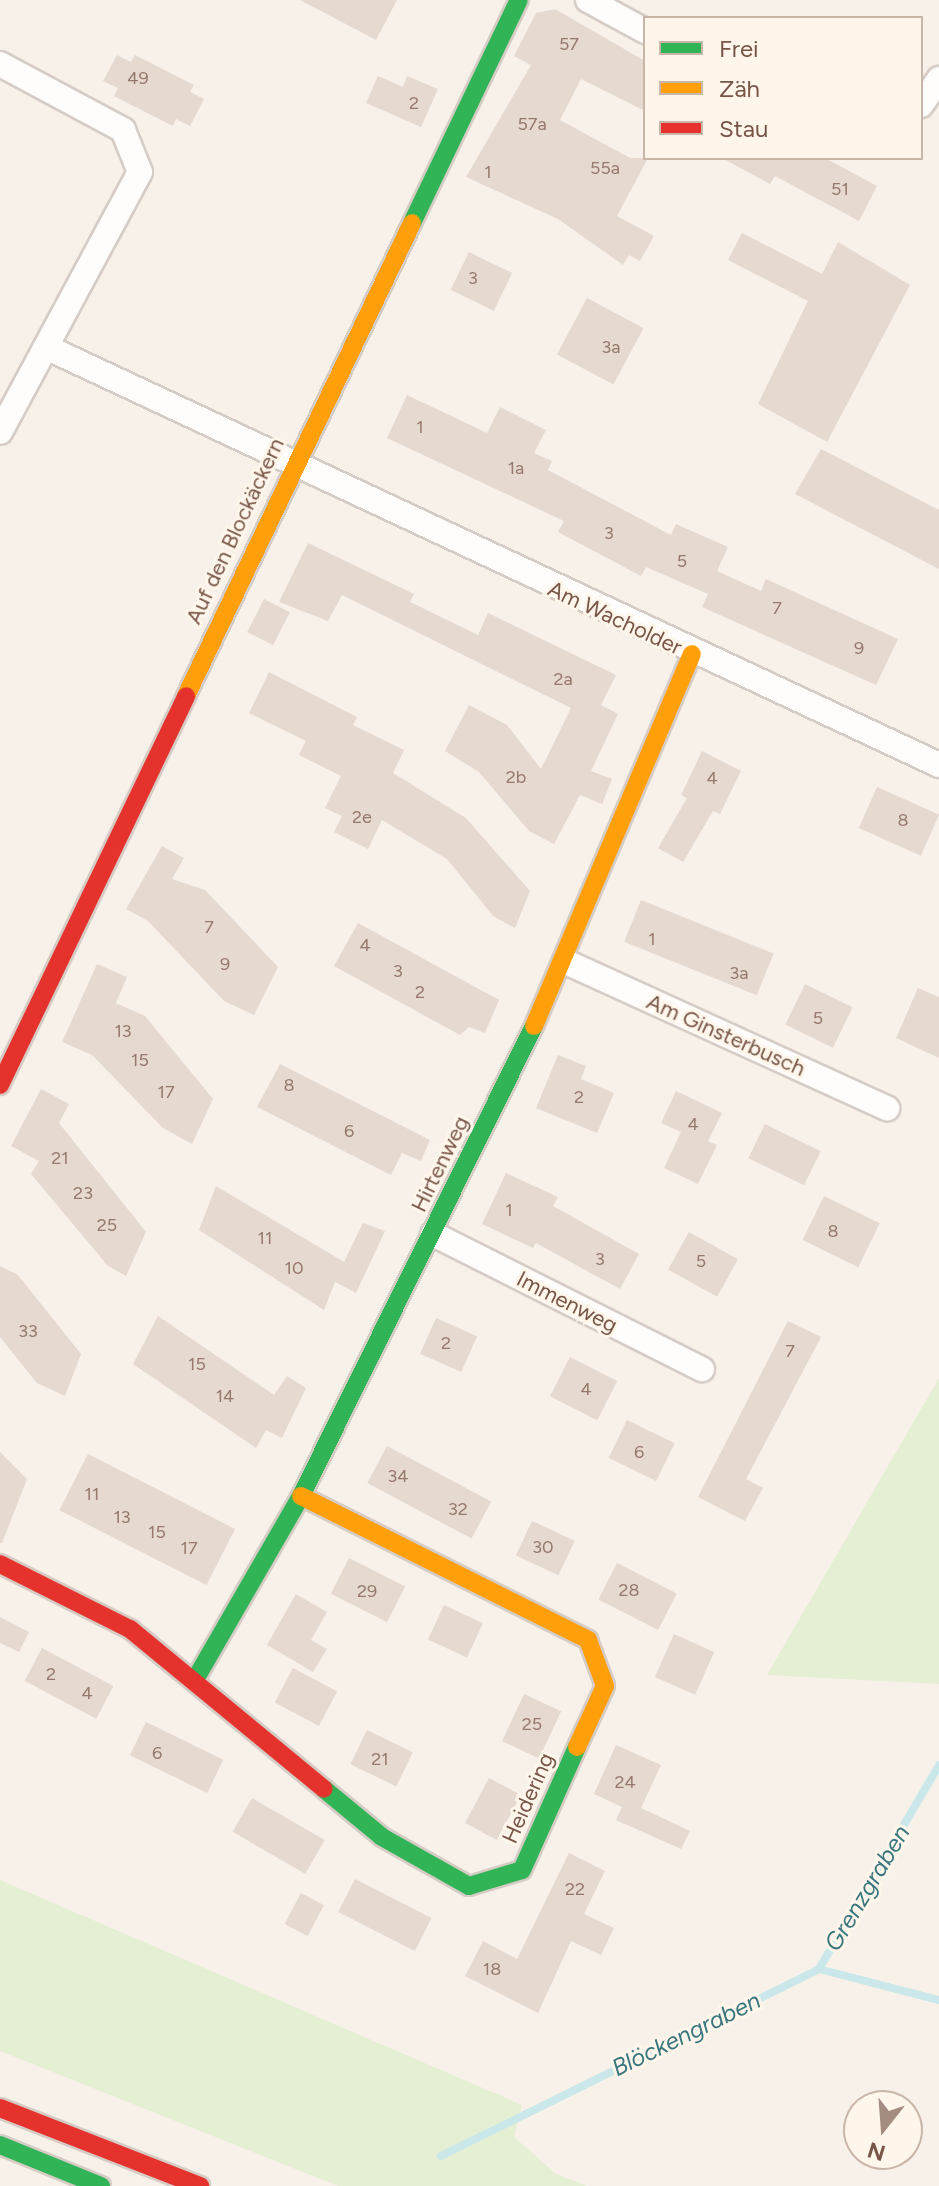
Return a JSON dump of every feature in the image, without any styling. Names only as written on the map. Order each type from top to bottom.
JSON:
[{"type":"main road","name":"Auf den Blockäckern","points":[[0,1085],[293,464],[519,0]]},
{"type":"main road","name":"Hirtenweg","points":[[196,1678],[301,1496],[566,962],[692,654]]},
{"type":"main road","name":"Heidering","points":[[0,1564],[130,1629],[196,1678],[382,1837],[469,1886],[522,1870],[605,1686],[588,1640],[301,1496]]},
{"type":"main road","points":[[0,2108],[200,2186]]},
{"type":"main road","points":[[0,2145],[101,2186]]},
{"type":"street","points":[[588,0],[643,30]]},
{"type":"street","points":[[0,64],[123,130],[140,172],[0,432]]},
{"type":"street","points":[[923,102],[939,79]]},
{"type":"street","name":"Am Wacholder","points":[[46,347],[692,654],[939,765]]},
{"type":"street","name":"Am Ginsterbusch","points":[[566,962],[887,1108]]},
{"type":"street","name":"Immenweg","points":[[433,1234],[702,1369]]},
{"type":"green space","points":[[939,1378],[939,1684],[767,1675]]},
{"type":"green space","points":[[0,1880],[522,2105],[514,2137],[555,2173],[586,2186],[338,2186],[0,2051]]},
{"type":"building","points":[[300,0],[397,0],[376,40]]},
{"type":"building","points":[[555,9],[643,60],[643,110],[581,79],[560,120],[630,158],[647,160],[617,216],[654,236],[640,261],[629,255],[623,265],[558,219],[466,177],[531,65],[514,56],[536,13]]},
{"type":"building","points":[[117,55],[131,62],[135,55],[194,85],[190,92],[204,99],[190,126],[176,119],[173,126],[114,96],[118,88],[103,81]]},
{"type":"building","points":[[378,76],[403,87],[407,76],[438,89],[421,127],[366,103]]},
{"type":"building","points":[[726,160],[829,160],[877,186],[859,221],[775,176],[770,184]]},
{"type":"building","points":[[742,233],[822,274],[838,242],[910,285],[827,442],[758,404],[808,301],[728,260]]},
{"type":"building","points":[[469,252],[512,273],[494,311],[451,290]]},
{"type":"building","points":[[587,298],[644,328],[613,385],[557,355]]},
{"type":"building","points":[[407,395],[487,433],[500,407],[546,430],[534,453],[552,461],[548,470],[671,535],[676,524],[728,547],[717,571],[761,591],[766,579],[898,639],[876,685],[702,607],[708,594],[646,567],[641,576],[558,532],[564,521],[387,438]]},
{"type":"building","points":[[821,449],[939,510],[939,569],[795,494]]},
{"type":"building","points":[[308,543],[414,594],[410,602],[478,635],[488,613],[616,675],[601,705],[618,714],[591,771],[612,779],[602,804],[580,795],[554,844],[529,831],[479,772],[445,751],[469,705],[507,725],[541,769],[571,708],[342,595],[328,621],[279,602]]},
{"type":"building","points":[[264,599],[290,612],[273,645],[247,632]]},
{"type":"building","points":[[269,672],[357,717],[353,725],[404,750],[393,773],[466,818],[530,891],[515,928],[493,916],[447,859],[382,820],[368,849],[334,832],[342,816],[325,808],[341,776],[299,755],[306,741],[249,713]]},
{"type":"building","points":[[702,751],[741,771],[720,814],[713,811],[683,862],[658,848],[687,798],[681,795]]},
{"type":"building","points":[[877,787],[939,815],[921,856],[859,828]]},
{"type":"building","points":[[162,846],[184,858],[172,879],[205,890],[278,967],[254,1015],[224,1001],[148,921],[126,909]]},
{"type":"building","points":[[641,900],[774,954],[757,995],[624,942]]},
{"type":"building","points":[[358,923],[499,1000],[485,1033],[469,1027],[460,1035],[334,966]]},
{"type":"building","points":[[97,964],[127,977],[116,1003],[145,1016],[213,1099],[192,1144],[163,1128],[92,1055],[62,1042]]},
{"type":"building","points":[[805,984],[853,1007],[833,1048],[785,1024]]},
{"type":"building","points":[[918,988],[939,997],[939,1058],[896,1038]]},
{"type":"building","points":[[558,1055],[586,1066],[581,1079],[614,1093],[597,1133],[536,1108]]},
{"type":"building","points":[[280,1064],[430,1140],[421,1161],[402,1153],[391,1175],[257,1107]]},
{"type":"building","points":[[41,1089],[69,1104],[59,1123],[146,1232],[126,1276],[108,1266],[31,1174],[39,1161],[11,1146]]},
{"type":"building","points":[[676,1091],[722,1113],[708,1141],[717,1145],[698,1184],[664,1168],[681,1132],[661,1123]]},
{"type":"building","points":[[765,1124],[821,1151],[804,1185],[748,1158]]},
{"type":"building","points":[[506,1173],[558,1197],[553,1206],[639,1254],[620,1289],[536,1243],[533,1248],[482,1224]]},
{"type":"building","points":[[216,1186],[344,1262],[363,1223],[385,1231],[356,1293],[335,1282],[324,1310],[199,1230]]},
{"type":"building","points":[[824,1196],[880,1223],[858,1267],[803,1240]]},
{"type":"building","points":[[689,1232],[738,1259],[717,1297],[668,1270]]},
{"type":"building","points":[[0,1266],[18,1275],[81,1354],[65,1396],[37,1383],[0,1337]]},
{"type":"building","points":[[158,1316],[274,1395],[287,1376],[306,1388],[282,1438],[266,1430],[256,1448],[133,1364]]},
{"type":"building","points":[[436,1318],[477,1336],[461,1372],[420,1354]]},
{"type":"building","points":[[788,1321],[821,1337],[746,1479],[763,1488],[745,1521],[698,1497]]},
{"type":"building","points":[[570,1357],[617,1381],[597,1420],[550,1396]]},
{"type":"building","points":[[627,1420],[675,1443],[656,1481],[609,1458]]},
{"type":"building","points":[[387,1446],[491,1501],[471,1538],[367,1483]]},
{"type":"building","points":[[0,1452],[27,1479],[2,1543],[0,1543]]},
{"type":"building","points":[[88,1454],[235,1529],[206,1585],[59,1510]]},
{"type":"building","points":[[532,1521],[575,1541],[559,1575],[516,1555]]},
{"type":"building","points":[[349,1558],[405,1587],[387,1622],[331,1594]]},
{"type":"building","points":[[617,1563],[677,1593],[658,1630],[598,1600]]},
{"type":"building","points":[[296,1594],[327,1612],[311,1640],[327,1649],[313,1672],[267,1645]]},
{"type":"building","points":[[444,1605],[483,1623],[467,1658],[428,1639]]},
{"type":"building","points":[[0,1617],[29,1632],[19,1652],[0,1643]]},
{"type":"building","points":[[674,1634],[714,1652],[695,1695],[655,1677]]},
{"type":"building","points":[[42,1648],[114,1686],[96,1719],[25,1681]]},
{"type":"building","points":[[293,1668],[337,1691],[319,1726],[275,1702]]},
{"type":"building","points":[[524,1694],[561,1711],[539,1758],[502,1741]]},
{"type":"building","points":[[146,1722],[223,1760],[207,1793],[130,1755]]},
{"type":"building","points":[[367,1730],[413,1752],[396,1787],[350,1764]]},
{"type":"building","points":[[616,1745],[661,1765],[641,1808],[690,1831],[681,1849],[616,1820],[622,1807],[594,1794]]},
{"type":"building","points":[[489,1778],[521,1795],[497,1840],[465,1823]]},
{"type":"building","points":[[252,1798],[325,1840],[305,1874],[232,1832]]},
{"type":"building","points":[[569,1853],[605,1871],[584,1914],[614,1928],[601,1955],[571,1941],[538,2013],[465,1976],[483,1941],[517,1959]]},
{"type":"building","points":[[355,1879],[432,1918],[415,1951],[338,1912]]},
{"type":"building","points":[[301,1893],[324,1905],[308,1936],[285,1924]]},
{"type":"waterway","name":"Grenzgraben","points":[[819,1969],[939,1765]]},
{"type":"waterway","name":"Blöckengraben","points":[[441,2156],[819,1969],[939,2000]]},
{"type":"traffic: fast","points":[[412,223],[519,0]]},
{"type":"traffic: fast","points":[[196,1678],[301,1496],[534,1026]]},
{"type":"traffic: fast","points":[[324,1789],[382,1837],[469,1886],[522,1870],[577,1747]]},
{"type":"traffic: fast","points":[[0,2145],[101,2186]]},
{"type":"traffic: slow","points":[[186,696],[412,223]]},
{"type":"traffic: slow","points":[[534,1026],[692,654]]},
{"type":"traffic: slow","points":[[301,1496],[588,1640],[605,1686],[577,1747]]},
{"type":"traffic: jam","points":[[0,1085],[186,696]]},
{"type":"traffic: jam","points":[[0,1564],[130,1629],[324,1789]]},
{"type":"traffic: jam","points":[[0,2108],[200,2186]]}]
